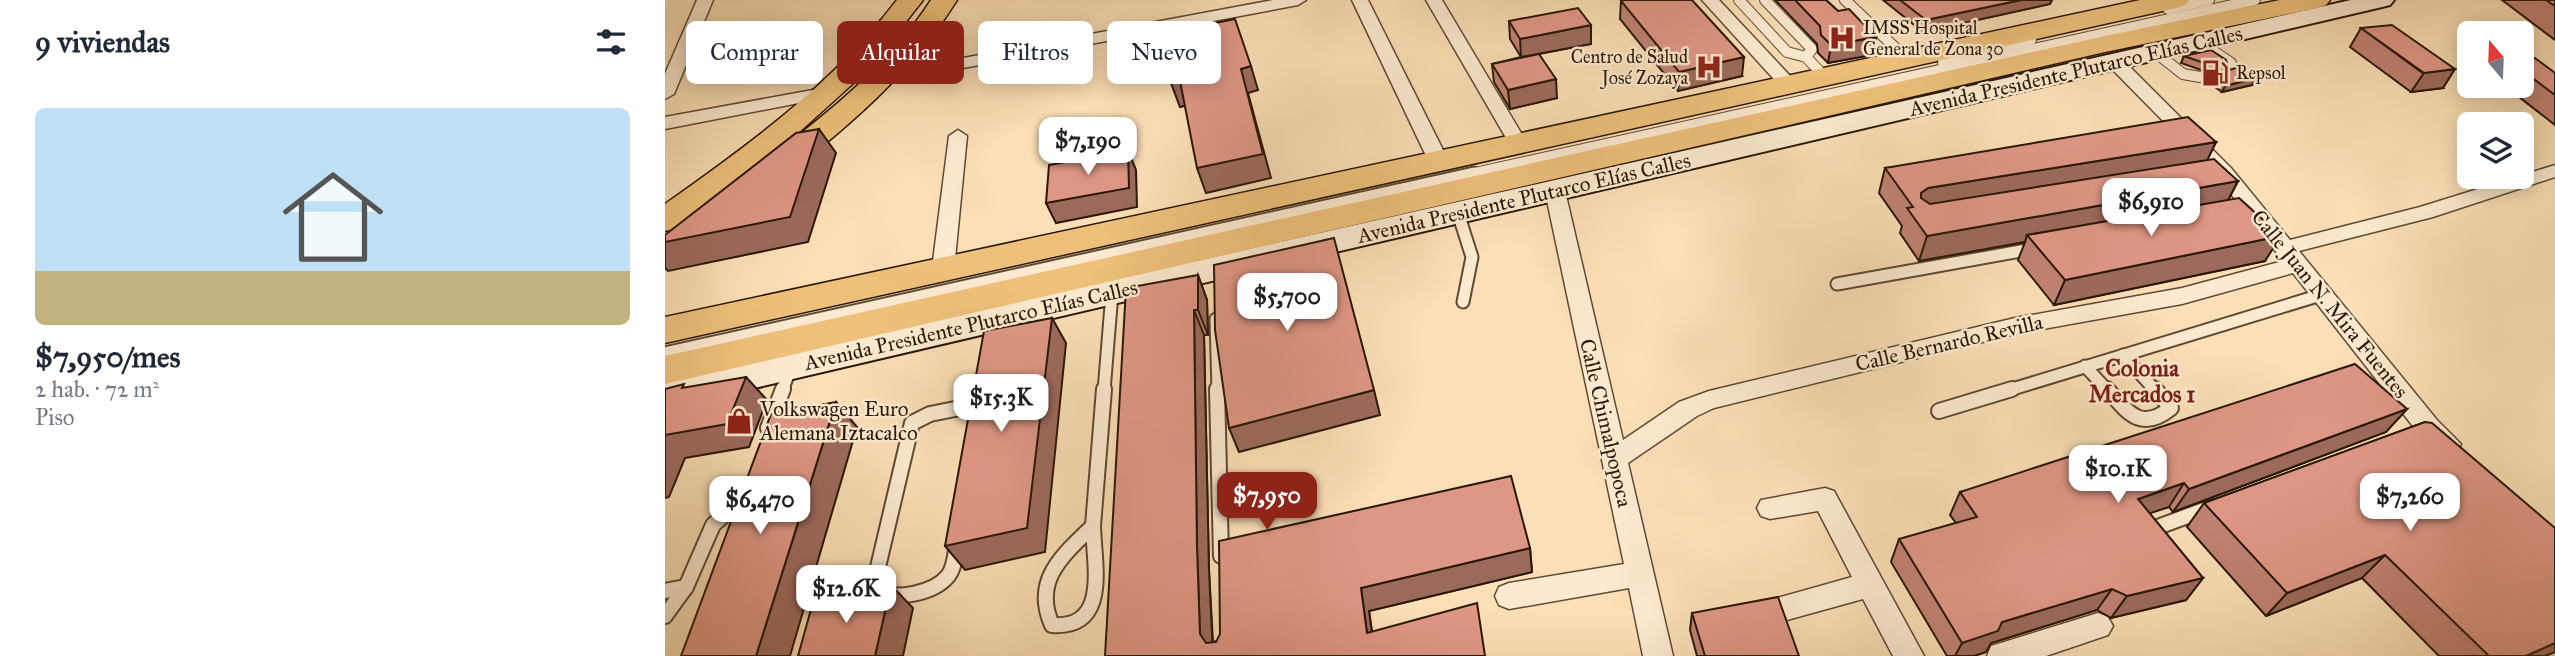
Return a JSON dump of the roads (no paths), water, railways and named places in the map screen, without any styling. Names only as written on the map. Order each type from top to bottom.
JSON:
[{"type":"main road","points":[[675,230],[752,153],[829,92],[876,44],[910,0]]},
{"type":"main road","points":[[930,21],[944,0]]},
{"type":"main road","points":[[665,330],[1787,83],[1814,66],[1907,67],[2153,2]]},
{"type":"main road","points":[[2246,31],[2307,2]]},
{"type":"main road","name":"Avenida Presidente Plutarco Elías Calles","points":[[665,370],[1788,115],[2307,2]]},
{"type":"main road","points":[[675,230],[789,157],[876,84]]},
{"type":"main road","points":[[1788,115],[1902,111]]},
{"type":"main road","points":[[752,153],[789,157]]},
{"type":"street","points":[[697,21],[705,0]]},
{"type":"street","points":[[964,63],[1298,0]]},
{"type":"street","points":[[1360,0],[1438,160]]},
{"type":"street","points":[[1434,0],[1518,143]]},
{"type":"street","points":[[1710,0],[1787,83]]},
{"type":"street","name":"Avenida Presidente Plutarco Elías Calles","points":[[665,396],[791,366],[995,325],[1112,293],[1215,285],[1458,213],[2382,0]]},
{"type":"street","points":[[665,54],[686,50]]},
{"type":"street","points":[[665,94],[686,50]]},
{"type":"street","name":"Calle Juan N. Mira Fuentes","points":[[2115,62],[2324,294],[2422,429],[2467,461]]},
{"type":"street","points":[[665,123],[829,92]]},
{"type":"street","points":[[943,269],[958,136]]},
{"type":"street","name":"Calle Bernardo Revilla","points":[[1614,459],[1688,409],[1709,400],[2015,326],[2182,296],[2292,256],[2555,171]]},
{"type":"street","name":"Calle Chimalpopoca","points":[[1555,191],[1658,656]]},
{"type":"street","points":[[1770,508],[1825,499],[1909,656]]},
{"type":"street","points":[[1509,596],[1640,574]]},
{"type":"street","points":[[1787,607],[1871,584]]},
{"type":"street","points":[[2002,656],[2098,626]]},
{"type":"lane","points":[[1739,0],[1787,52],[1814,66]]},
{"type":"lane","points":[[1765,0],[1812,49],[1814,66]]},
{"type":"lane","points":[[1845,0],[1907,67]]},
{"type":"lane","points":[[665,353],[2209,0]]},
{"type":"lane","points":[[1907,67],[1996,59],[2255,0]]},
{"type":"lane","points":[[2200,42],[2231,63],[2233,65],[2230,69]]},
{"type":"lane","points":[[2155,52],[2183,74],[2200,76]]},
{"type":"lane","points":[[1458,213],[1472,257],[1463,302]]},
{"type":"lane","points":[[1837,284],[2052,245]]},
{"type":"lane","points":[[1215,285],[1221,574]]},
{"type":"lane","points":[[1093,526],[1058,561],[1048,577],[1045,614],[1052,625],[1067,626],[1087,616],[1095,599],[1093,526],[1112,293]]},
{"type":"lane","points":[[1939,411],[2324,294]]},
{"type":"lane","points":[[2085,366],[2135,419],[2142,420],[2168,411],[2171,408],[2168,402],[2123,355]]},
{"type":"lane","points":[[761,444],[791,366]]},
{"type":"lane","points":[[960,526],[953,566],[940,582],[892,596],[881,596],[875,592],[874,584],[909,430],[920,417],[980,404]]},
{"type":"lane","points":[[665,616],[686,587],[713,525],[738,502]]},
{"type":"lane","points":[[2155,541],[2147,531],[2224,503]]},
{"type":"lane","points":[[665,591],[686,587]]},
{"type":"place","name":"IMSS Hospital General de Zona 30","points":[[1842,38]]},
{"type":"place","name":"Centro de Salud José Zozaya","points":[[1709,67]]},
{"type":"place","name":"Repsol","points":[[2215,73]]},
{"type":"place","name":"Volkswagen Euro Alemana Iztacalco","points":[[739,421]]},
{"type":"district","name":"Colonia Mercados 1","points":[[2142,381]]}]
